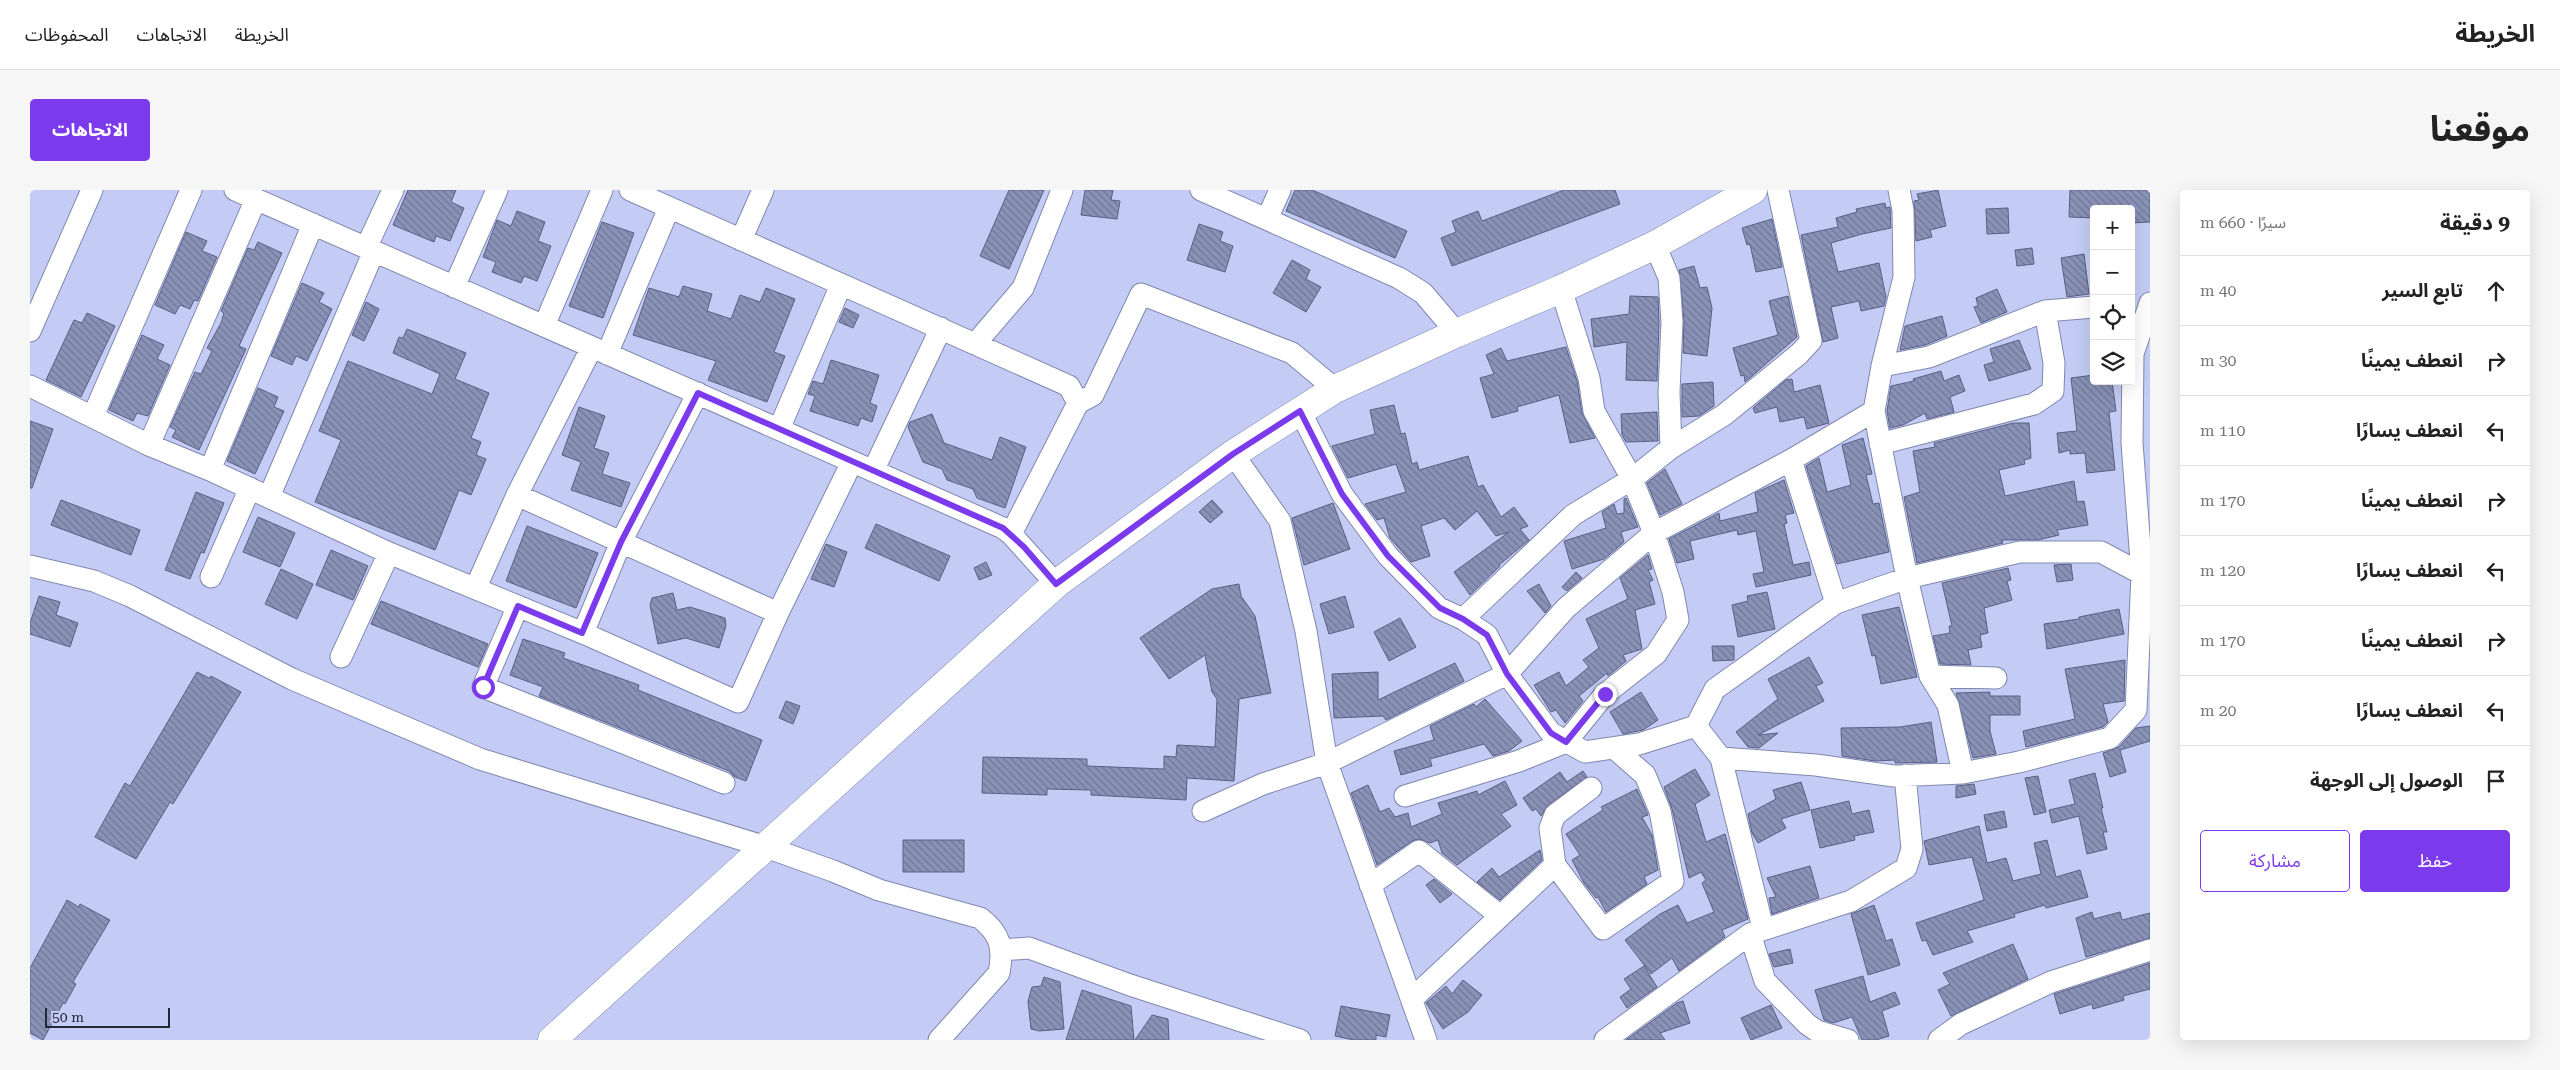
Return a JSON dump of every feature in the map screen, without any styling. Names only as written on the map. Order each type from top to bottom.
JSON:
[{"type":"main road","points":[[552,1040],[556,1034],[1056,584],[1233,454],[1335,390],[1457,333],[1561,289],[1655,245],[1751,191]]},
{"type":"street","points":[[30,331],[36,304],[92,190]]},
{"type":"street","points":[[93,416],[191,190]]},
{"type":"street","points":[[235,190],[269,199],[313,224],[370,250],[1003,528],[1011,534],[1056,584]]},
{"type":"street","points":[[211,577],[260,492],[370,250],[393,190]]},
{"type":"street","points":[[454,287],[497,190]]},
{"type":"street","points":[[544,326],[602,190]]},
{"type":"street","points":[[630,190],[1069,386],[1078,403]]},
{"type":"street","points":[[741,240],[763,190]]},
{"type":"street","points":[[975,344],[1023,288],[1062,190]]},
{"type":"street","points":[[1201,190],[1399,278],[1423,293],[1457,333]]},
{"type":"street","points":[[1266,220],[1280,190]]},
{"type":"street","points":[[1463,619],[1573,515],[1632,479],[1671,448],[1724,415],[1799,354],[1811,341],[1778,190]]},
{"type":"street","points":[[1899,190],[1903,210],[1904,277],[1882,366],[1874,411],[1907,578],[1930,676],[1948,705],[1963,773]]},
{"type":"street","points":[[148,445],[269,199]]},
{"type":"street","points":[[476,587],[517,496],[600,351],[669,208]]},
{"type":"street","points":[[210,470],[313,224]]},
{"type":"street","points":[[1655,245],[1669,278],[1672,322],[1669,392],[1671,448]]},
{"type":"street","points":[[778,429],[841,284]]},
{"type":"street","points":[[1404,796],[1519,762],[1566,742],[1605,694],[1656,654],[1678,620],[1673,592],[1654,533],[1632,479],[1594,411],[1589,378],[1561,289]]},
{"type":"street","points":[[1011,534],[1078,403],[1093,395],[1141,294],[1292,353],[1335,390]]},
{"type":"street","points":[[1721,758],[1816,765],[1894,776],[1963,773],[2019,762],[2110,738],[2143,709],[2146,574],[2132,443],[2133,354],[2143,303]]},
{"type":"street","points":[[1882,366],[1929,357],[2045,311],[2090,307]]},
{"type":"street","points":[[1880,444],[2034,404],[2053,391],[2054,363],[2045,311]]},
{"type":"street","points":[[873,471],[941,328]]},
{"type":"street","points":[[30,386],[148,445],[260,492],[390,553],[476,587],[738,702],[778,613],[852,462]]},
{"type":"street","points":[[582,633],[621,542],[698,393]]},
{"type":"street","points":[[1300,411],[1342,494],[1388,556],[1440,608],[1463,619],[1487,635],[1507,674],[1551,733],[1586,752],[1639,744],[1696,726],[1715,689],[1836,603],[1907,578],[2020,552],[2101,552],[2146,574]]},
{"type":"street","points":[[1202,811],[1263,784],[1327,763],[1507,674],[1566,608],[1654,533],[1791,460],[1874,411]]},
{"type":"street","points":[[1233,454],[1280,521],[1306,631],[1327,763],[1426,1040]]},
{"type":"street","points":[[1791,460],[1836,603]]},
{"type":"street","points":[[517,496],[778,613]]},
{"type":"street","points":[[341,657],[390,553]]},
{"type":"street","points":[[30,566],[94,581],[130,596],[292,679],[480,759],[766,847],[879,890],[980,918],[993,928],[1001,950],[999,973],[939,1040]]},
{"type":"street","points":[[518,606],[483,687],[724,783]]},
{"type":"street","points":[[1930,676],[1996,678]]},
{"type":"street","points":[[1696,726],[1721,758],[1757,931],[1765,982],[1806,1024],[1817,1031],[1848,1040]]},
{"type":"street","points":[[1590,788],[1555,815],[1550,828],[1555,865],[1604,929],[1673,881],[1660,811],[1645,775],[1614,748]]},
{"type":"street","points":[[1605,1040],[1757,931],[1851,901],[1906,868],[1912,849],[1905,775]]},
{"type":"street","points":[[1370,885],[1420,851],[1499,915]]},
{"type":"street","points":[[1412,998],[1499,915],[1555,865]]},
{"type":"street","points":[[1001,950],[1028,948],[1130,985],[1300,1040]]},
{"type":"street","points":[[1938,1040],[1962,1024],[2051,982],[2150,950]]},
{"type":"building","points":[[408,190],[456,190],[451,202],[464,208],[450,241],[436,236],[434,242],[393,225]]},
{"type":"building","points":[[1009,190],[1044,190],[1009,269],[980,256]]},
{"type":"building","points":[[1085,190],[1113,190],[1111,200],[1120,201],[1117,219],[1081,215]]},
{"type":"building","points":[[1295,190],[1312,190],[1407,231],[1395,258],[1286,211]]},
{"type":"building","points":[[1564,190],[1615,190],[1620,204],[1452,266],[1441,238],[1456,232],[1452,221],[1478,211],[1482,221]]},
{"type":"building","points":[[1938,190],[1946,226],[1930,230],[1932,237],[1916,241],[1914,201],[1919,200],[1917,194]]},
{"type":"building","points":[[2070,190],[2150,190],[2150,222],[2135,223],[2135,205],[2090,205],[2090,218],[2069,217]]},
{"type":"building","points":[[1885,203],[1886,208],[1890,207],[1891,228],[1831,243],[1838,272],[1879,263],[1886,297],[1884,306],[1861,311],[1859,301],[1831,307],[1838,338],[1823,342],[1801,235],[1838,227],[1836,218],[1857,212],[1856,209]]},
{"type":"building","points":[[2008,208],[2009,233],[1987,234],[1986,209]]},
{"type":"building","points":[[517,211],[545,222],[538,241],[551,246],[537,281],[524,276],[521,283],[492,272],[496,262],[483,257],[497,220],[511,226]]},
{"type":"building","points":[[1772,219],[1782,267],[1756,272],[1750,244],[1747,245],[1742,228]]},
{"type":"building","points":[[602,222],[634,233],[603,318],[569,306]]},
{"type":"building","points":[[1199,224],[1223,232],[1220,241],[1233,246],[1225,272],[1187,260]]},
{"type":"building","points":[[186,232],[207,241],[202,251],[217,257],[198,301],[194,300],[190,309],[180,305],[175,314],[155,305]]},
{"type":"building","points":[[258,242],[282,253],[239,346],[246,349],[199,450],[172,437],[176,430],[170,427],[195,372],[201,374],[212,351],[207,348],[221,323],[224,313],[221,311],[248,248],[254,250]]},
{"type":"building","points":[[2032,248],[2034,264],[2017,266],[2015,250]]},
{"type":"building","points":[[2084,254],[2089,294],[2067,297],[2061,258]]},
{"type":"building","points":[[1292,260],[1310,270],[1306,279],[1321,287],[1306,312],[1273,293]]},
{"type":"building","points":[[1694,266],[1700,288],[1707,287],[1712,308],[1707,356],[1683,353],[1684,321],[1679,270]]},
{"type":"building","points":[[302,283],[324,293],[319,302],[332,309],[307,361],[296,356],[292,365],[271,356]]},
{"type":"building","points":[[683,286],[712,294],[707,311],[731,319],[740,295],[760,302],[766,288],[795,299],[774,352],[785,356],[767,402],[708,380],[716,361],[633,335],[649,288],[679,297]]},
{"type":"building","points":[[1997,289],[2007,312],[1981,323],[1974,307],[1978,306],[1976,298]]},
{"type":"building","points":[[1630,296],[1658,297],[1657,381],[1626,380],[1627,342],[1594,347],[1591,319],[1629,314]]},
{"type":"building","points":[[1788,296],[1797,337],[1745,382],[1744,375],[1741,376],[1733,348],[1778,335],[1769,301]]},
{"type":"building","points":[[366,302],[379,309],[364,341],[352,335]]},
{"type":"building","points":[[845,308],[859,315],[853,328],[839,322]]},
{"type":"building","points":[[87,313],[115,326],[81,397],[46,380],[74,320],[82,323]]},
{"type":"building","points":[[1942,316],[1947,336],[1925,345],[1900,350],[1905,326]]},
{"type":"building","points":[[407,329],[466,353],[455,379],[489,393],[471,438],[481,442],[476,455],[486,459],[471,495],[459,490],[435,550],[315,502],[341,440],[319,431],[348,361],[432,394],[440,374],[393,353],[399,337],[403,338]]},
{"type":"building","points":[[142,335],[164,345],[157,359],[170,365],[148,416],[137,413],[133,421],[109,410]]},
{"type":"building","points":[[2019,340],[2031,369],[1989,381],[1984,365],[1994,362],[1990,349]]},
{"type":"building","points":[[1566,347],[1577,381],[1582,413],[1595,438],[1570,443],[1559,395],[1517,407],[1518,411],[1492,418],[1480,378],[1494,374],[1486,355],[1501,348],[1507,361]]},
{"type":"building","points":[[831,360],[879,375],[870,403],[877,406],[872,422],[861,418],[858,426],[810,411],[815,396],[808,394],[813,381],[823,384]]},
{"type":"building","points":[[1941,371],[1944,381],[1959,375],[1965,391],[1950,397],[1954,412],[1927,419],[1925,413],[1903,425],[1890,428],[1887,411],[1891,386],[1914,381],[1913,379]]},
{"type":"building","points":[[2090,376],[2090,385],[2113,385],[2116,411],[2109,412],[2115,470],[2087,473],[2085,453],[2070,454],[2070,450],[2059,453],[2057,433],[2077,431],[2071,378]]},
{"type":"building","points":[[1792,379],[1794,392],[1820,385],[1829,423],[1807,429],[1804,417],[1780,422],[1777,407],[1755,413],[1753,408],[1786,380]]},
{"type":"building","points":[[1713,382],[1714,406],[1699,416],[1682,417],[1682,384]]},
{"type":"building","points":[[258,388],[278,397],[274,407],[284,411],[255,474],[227,461]]},
{"type":"building","points":[[1394,405],[1401,434],[1405,433],[1412,464],[1417,462],[1419,470],[1468,456],[1478,487],[1483,485],[1501,517],[1514,507],[1528,526],[1520,529],[1529,540],[1499,565],[1470,595],[1454,572],[1509,532],[1496,536],[1477,511],[1455,530],[1444,518],[1421,526],[1430,556],[1411,562],[1390,538],[1384,518],[1377,520],[1365,504],[1406,492],[1396,464],[1348,478],[1332,446],[1375,434],[1370,410]]},
{"type":"building","points":[[579,407],[605,416],[594,448],[609,453],[602,474],[630,483],[621,507],[571,490],[581,462],[562,455]]},
{"type":"building","points":[[1657,412],[1658,441],[1626,442],[1622,435],[1621,414]]},
{"type":"building","points":[[932,414],[944,443],[992,460],[1000,437],[1026,447],[1005,508],[977,498],[973,489],[947,480],[942,469],[923,462],[908,427],[910,422]]},
{"type":"building","points":[[30,421],[53,429],[32,488],[30,488]]},
{"type":"building","points":[[2013,423],[2029,423],[2031,458],[2024,460],[2025,464],[1999,470],[2005,496],[2074,481],[2077,502],[2084,501],[2088,525],[2057,530],[2059,535],[2038,540],[2002,540],[2003,543],[1917,563],[1904,497],[1920,492],[1913,451],[1935,447],[1934,443]]},
{"type":"building","points":[[1863,438],[1872,474],[1866,475],[1873,504],[1879,503],[1889,552],[1837,564],[1806,466],[1819,458],[1827,492],[1851,485],[1842,445]]},
{"type":"building","points":[[1665,469],[1682,504],[1660,515],[1647,483]]},
{"type":"building","points":[[1784,480],[1794,513],[1785,515],[1787,523],[1784,524],[1793,565],[1809,562],[1811,575],[1756,587],[1753,574],[1764,572],[1756,531],[1738,535],[1737,530],[1690,541],[1694,559],[1677,563],[1669,539],[1719,513],[1720,521],[1758,512],[1755,493]]},
{"type":"building","points":[[196,492],[224,503],[204,553],[201,552],[190,579],[165,570]]},
{"type":"building","points":[[1626,498],[1638,527],[1621,532],[1624,542],[1604,559],[1572,569],[1564,541],[1606,528],[1602,512],[1614,504],[1617,514],[1624,513],[1624,499]]},
{"type":"building","points":[[61,500],[140,530],[131,555],[51,525]]},
{"type":"building","points":[[1212,500],[1223,512],[1210,523],[1199,512]]},
{"type":"building","points":[[1333,503],[1350,549],[1304,565],[1292,518]]},
{"type":"building","points":[[258,517],[295,533],[280,567],[243,552]]},
{"type":"building","points":[[876,524],[950,556],[939,581],[865,548]]},
{"type":"building","points":[[527,526],[598,553],[576,608],[506,581]]},
{"type":"building","points":[[826,544],[847,552],[834,587],[811,579]]},
{"type":"building","points":[[331,550],[368,566],[353,600],[316,585]]},
{"type":"building","points":[[1648,555],[1652,569],[1648,570],[1653,580],[1649,582],[1655,604],[1635,610],[1642,649],[1623,655],[1626,661],[1608,676],[1607,673],[1579,696],[1583,701],[1565,723],[1556,710],[1551,712],[1534,685],[1559,672],[1566,686],[1589,667],[1583,660],[1599,648],[1586,619],[1628,599],[1620,578]]},
{"type":"building","points":[[986,562],[992,575],[979,580],[974,568]]},
{"type":"building","points":[[2071,564],[2073,580],[2057,582],[2054,565]]},
{"type":"building","points":[[2008,568],[2011,580],[2007,581],[2012,600],[1984,608],[1988,633],[1980,635],[1982,647],[1968,650],[1971,665],[1940,664],[1933,636],[1950,633],[1949,626],[1952,626],[1942,583]]},
{"type":"building","points":[[281,569],[313,584],[297,619],[265,604]]},
{"type":"building","points":[[1576,572],[1582,578],[1567,591],[1562,587]]},
{"type":"building","points":[[1239,584],[1241,596],[1255,616],[1271,693],[1239,699],[1234,781],[1187,778],[1186,800],[1091,795],[1091,790],[1047,789],[1047,795],[982,793],[983,757],[1087,759],[1087,766],[1164,769],[1164,756],[1176,757],[1177,745],[1215,747],[1217,699],[1212,692],[1205,655],[1169,679],[1140,638],[1212,589]]},
{"type":"building","points":[[1539,584],[1551,606],[1545,613],[1527,591]]},
{"type":"building","points":[[1767,592],[1775,629],[1738,637],[1732,605],[1748,601],[1747,596]]},
{"type":"building","points":[[673,593],[677,610],[690,607],[725,618],[726,626],[719,648],[686,638],[658,644],[650,605],[652,598]]},
{"type":"building","points":[[39,596],[60,602],[56,615],[78,623],[70,647],[30,634],[30,623]]},
{"type":"building","points":[[1345,596],[1354,627],[1329,634],[1320,604]]},
{"type":"building","points":[[381,601],[488,644],[478,667],[371,624]]},
{"type":"building","points":[[1899,607],[1917,677],[1881,684],[1875,655],[1872,656],[1862,615]]},
{"type":"building","points":[[2119,609],[2124,634],[2047,649],[2044,624],[2079,619],[2079,617]]},
{"type":"building","points":[[1400,618],[1416,647],[1389,661],[1374,632]]},
{"type":"building","points":[[523,639],[565,653],[563,658],[639,685],[638,690],[762,740],[746,781],[735,777],[729,771],[539,696],[543,687],[510,675]]},
{"type":"building","points":[[1712,646],[1734,646],[1734,660],[1713,661]]},
{"type":"building","points":[[1809,657],[1823,683],[1816,686],[1824,701],[1758,735],[1778,733],[1759,748],[1748,747],[1736,732],[1778,699],[1768,679]]},
{"type":"building","points":[[2125,660],[2124,701],[2103,704],[2108,722],[2103,727],[2026,747],[2023,731],[2075,719],[2065,669]]},
{"type":"building","points":[[1455,663],[1464,681],[1386,720],[1383,716],[1334,718],[1332,674],[1378,672],[1378,700]]},
{"type":"building","points":[[197,672],[209,678],[211,676],[241,692],[173,804],[170,802],[136,859],[95,837],[125,783],[130,786]]},
{"type":"building","points":[[1641,692],[1658,720],[1643,730],[1623,734],[1610,712]]},
{"type":"building","points":[[1990,692],[1990,696],[2020,696],[2020,715],[1990,715],[1990,731],[1996,754],[1973,758],[1956,693]]},
{"type":"building","points":[[1485,699],[1522,741],[1509,751],[1493,756],[1484,744],[1430,759],[1432,766],[1401,775],[1394,751],[1434,740],[1430,726],[1474,704],[1476,707]]},
{"type":"building","points":[[786,701],[800,706],[793,724],[779,718]]},
{"type":"building","points":[[1931,722],[1937,762],[1895,763],[1895,760],[1875,761],[1842,756],[1841,728],[1900,727]]},
{"type":"building","points":[[2150,726],[2150,741],[2120,750],[2126,772],[2110,777],[2103,753],[2119,747],[2136,728]]},
{"type":"building","points":[[1695,769],[1710,795],[1695,804],[1706,842],[1725,834],[1748,919],[1722,930],[1725,937],[1679,971],[1672,958],[1651,974],[1625,940],[1660,914],[1678,905],[1687,923],[1714,912],[1702,883],[1706,880],[1701,872],[1689,878],[1672,809],[1664,787]]},
{"type":"building","points":[[1583,771],[1587,777],[1548,805],[1541,816],[1536,809],[1532,811],[1523,798],[1560,772],[1567,782]]},
{"type":"building","points":[[2095,773],[2107,832],[2103,832],[2107,849],[2087,854],[2079,816],[2052,823],[2049,810],[2075,804],[2069,780]]},
{"type":"building","points":[[2038,776],[2046,812],[2034,815],[2025,778]]},
{"type":"building","points":[[1505,781],[1517,805],[1501,814],[1511,826],[1457,865],[1442,853],[1438,840],[1430,843],[1419,839],[1412,841],[1377,865],[1351,793],[1368,785],[1380,812],[1389,808],[1395,817],[1408,813],[1411,827],[1442,814],[1438,803],[1477,791],[1478,795]]},
{"type":"building","points":[[1801,782],[1810,810],[1781,819],[1786,828],[1758,843],[1752,833],[1748,814],[1776,799],[1773,790]]},
{"type":"building","points":[[1974,784],[1976,794],[1956,798],[1956,786]]},
{"type":"building","points":[[1637,789],[1648,815],[1642,817],[1652,835],[1658,870],[1644,877],[1647,884],[1606,912],[1598,897],[1596,898],[1584,883],[1572,860],[1580,855],[1566,834],[1603,810],[1601,807]]},
{"type":"building","points":[[1849,801],[1852,814],[1869,810],[1874,832],[1854,836],[1855,840],[1820,848],[1811,810]]},
{"type":"building","points":[[2004,811],[2007,827],[1987,831],[1984,815]]},
{"type":"building","points":[[1979,826],[1987,863],[2006,858],[2013,881],[2041,874],[2034,843],[2047,840],[2056,877],[2080,870],[2088,897],[2046,908],[2045,905],[2014,914],[2015,917],[1967,931],[1973,942],[1933,955],[1926,940],[1922,941],[1916,923],[1984,900],[1972,857],[1929,865],[1924,841]]},
{"type":"building","points":[[903,840],[964,840],[964,872],[903,872]]},
{"type":"building","points":[[1540,850],[1542,860],[1500,900],[1477,882],[1492,868],[1499,877]]},
{"type":"building","points":[[1810,866],[1819,898],[1772,914],[1769,898],[1776,897],[1767,878]]},
{"type":"building","points":[[1434,879],[1452,894],[1440,903],[1426,885]]},
{"type":"building","points":[[67,900],[79,907],[80,904],[110,920],[73,982],[76,984],[65,1004],[63,1003],[43,1040],[30,1033],[30,968]]},
{"type":"building","points":[[1874,905],[1886,941],[1892,939],[1900,965],[1868,975],[1851,914]]},
{"type":"building","points":[[2092,912],[2094,919],[2120,912],[2122,920],[2150,913],[2150,938],[2086,957],[2076,918]]},
{"type":"building","points":[[2013,944],[2028,979],[1951,1016],[1938,990],[1950,984],[1943,973]]},
{"type":"building","points":[[1790,949],[1793,963],[1774,967],[1769,954]]},
{"type":"building","points":[[2150,963],[2150,989],[2123,996],[2124,1000],[2093,1009],[2092,1004],[2060,1014],[2054,994]]},
{"type":"building","points":[[1644,966],[1657,987],[1627,1008],[1620,997],[1631,989],[1624,979]]},
{"type":"building","points":[[1863,976],[1870,1002],[1895,992],[1900,1004],[1882,1011],[1889,1036],[1876,1040],[1862,1040],[1852,1017],[1833,1023],[1824,1020],[1815,990]]},
{"type":"building","points":[[1044,977],[1060,982],[1064,1029],[1039,1031],[1031,1029],[1028,1001],[1032,987],[1041,986]]},
{"type":"building","points":[[1463,980],[1482,995],[1468,1012],[1443,1029],[1426,1003],[1446,986],[1452,994]]},
{"type":"building","points":[[1082,990],[1131,1006],[1134,1040],[1066,1040]]},
{"type":"building","points":[[1683,1001],[1690,1023],[1660,1033],[1665,1040],[1626,1040],[1677,1003]]},
{"type":"building","points":[[1771,1005],[1782,1028],[1751,1040],[1741,1018]]},
{"type":"building","points":[[1341,1006],[1390,1015],[1386,1037],[1376,1035],[1376,1040],[1354,1040],[1335,1036]]},
{"type":"building","points":[[1152,1015],[1168,1019],[1169,1040],[1135,1040]]},
{"type":"route","points":[[483,687],[518,606],[582,633],[621,542],[698,393],[1003,528],[1024,547],[1056,584],[1233,454],[1300,411],[1342,494],[1388,556],[1440,608],[1463,619],[1487,635],[1507,674],[1551,733],[1566,742],[1605,694]]}]
